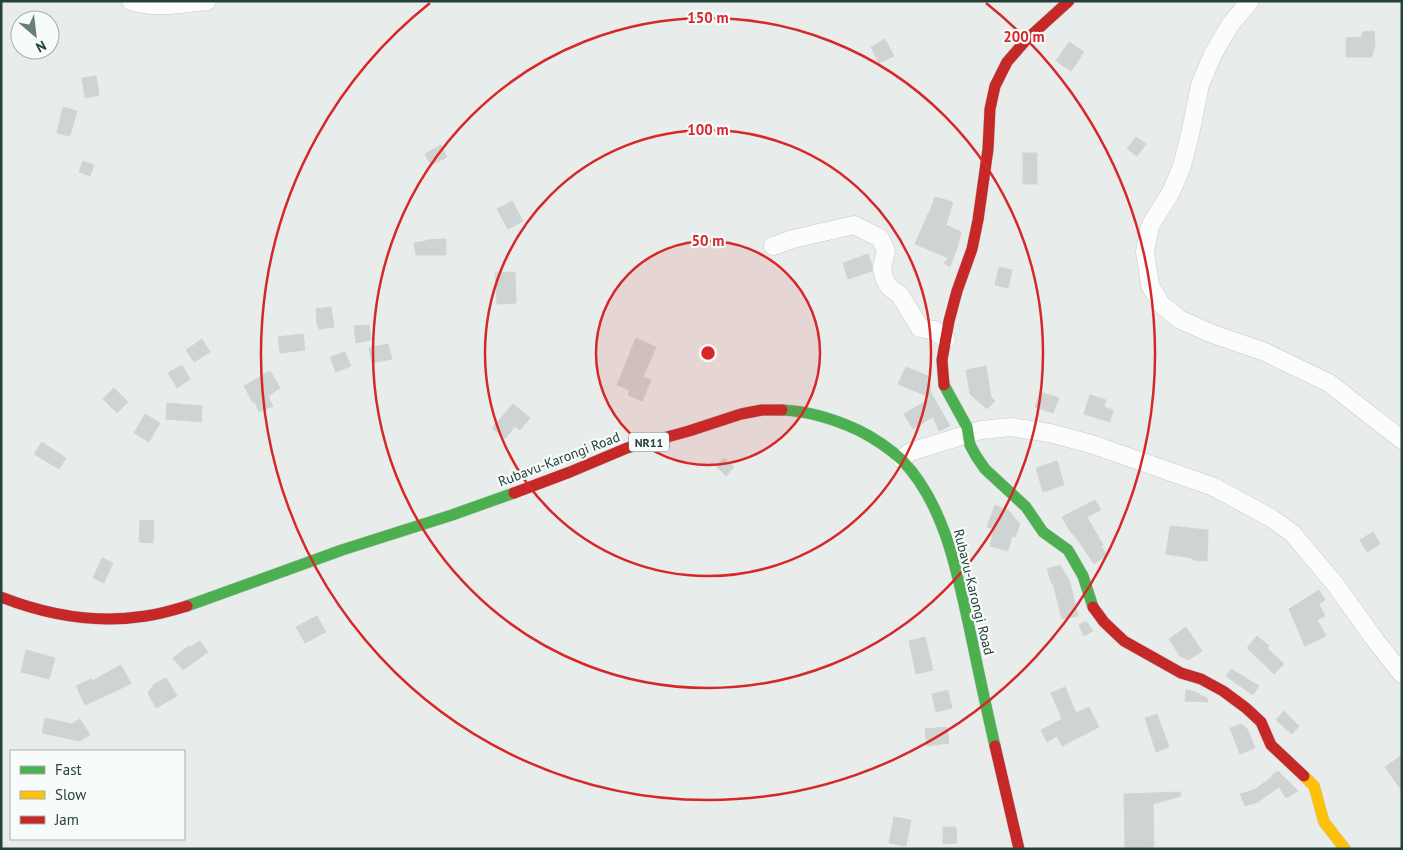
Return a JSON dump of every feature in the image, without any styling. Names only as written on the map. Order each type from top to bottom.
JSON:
[{"type":"main road","points":[[1069,1],[1027,39],[1006,62],[995,86],[990,109],[988,149],[978,220],[972,249],[957,291],[949,321],[942,360],[944,386],[967,427],[970,446],[985,469],[1026,507],[1044,532],[1068,550],[1083,576],[1091,604],[1104,622],[1124,641],[1181,673],[1201,679],[1223,691],[1261,722],[1271,745],[1314,786],[1324,822],[1345,849]]},
{"type":"main road","name":"Rubavu-Karongi Road","points":[[1,598],[21,606],[88,618],[144,616],[168,611],[191,605],[347,549],[451,516],[578,470],[625,449],[688,431],[726,417],[748,411],[774,409],[830,419],[857,429],[902,459],[927,494],[939,519],[962,595],[1019,849]]},
{"type":"street","points":[[131,1],[138,4],[163,5],[208,1]]},
{"type":"street","points":[[1250,1],[1230,25],[1213,54],[1200,85],[1182,166],[1171,192],[1150,226],[1145,252],[1150,285],[1161,304],[1179,319],[1210,333],[1265,352],[1329,383],[1402,440]]},
{"type":"street","points":[[773,246],[793,239],[854,225],[880,238],[886,251],[882,267],[884,278],[889,287],[900,295],[920,328],[934,330],[946,339]]},
{"type":"street","points":[[902,459],[910,452],[982,430],[1011,427],[1050,433],[1091,444],[1214,487],[1271,518],[1292,533],[1335,584],[1402,674]]},
{"type":"building","points":[[1374,31],[1375,44],[1372,57],[1346,57],[1346,38],[1362,37],[1362,32]]},
{"type":"building","points":[[885,39],[894,56],[879,63],[871,47]]},
{"type":"building","points":[[1069,42],[1084,52],[1071,71],[1056,61]]},
{"type":"building","points":[[96,76],[99,95],[85,98],[82,78]]},
{"type":"building","points":[[63,107],[77,111],[70,136],[57,133]]},
{"type":"building","points":[[1136,137],[1146,144],[1137,156],[1127,149]]},
{"type":"building","points":[[441,145],[447,157],[431,165],[425,154]]},
{"type":"building","points":[[1023,153],[1037,153],[1037,184],[1023,184]]},
{"type":"building","points":[[83,161],[94,165],[90,176],[79,172]]},
{"type":"building","points":[[935,197],[953,202],[946,225],[961,232],[950,267],[944,263],[948,258],[915,244]]},
{"type":"building","points":[[512,201],[523,221],[508,229],[497,209]]},
{"type":"building","points":[[446,239],[446,255],[416,255],[414,243]]},
{"type":"building","points":[[868,254],[872,271],[848,279],[843,263]]},
{"type":"building","points":[[999,267],[1012,270],[1008,288],[995,285]]},
{"type":"building","points":[[515,272],[516,303],[497,304],[495,273]]},
{"type":"building","points":[[331,307],[334,327],[319,329],[316,309]]},
{"type":"building","points":[[369,325],[371,340],[356,343],[354,326]]},
{"type":"building","points":[[303,334],[305,350],[280,353],[278,337]]},
{"type":"building","points":[[636,338],[656,347],[643,377],[651,380],[642,401],[628,395],[630,390],[617,385]]},
{"type":"building","points":[[202,339],[210,352],[194,362],[186,350]]},
{"type":"building","points":[[388,344],[392,359],[372,363],[369,348]]},
{"type":"building","points":[[345,352],[351,366],[336,372],[330,357]]},
{"type":"building","points":[[182,365],[190,379],[177,388],[168,373]]},
{"type":"building","points":[[986,366],[991,397],[995,401],[987,409],[970,394],[966,370]]},
{"type":"building","points":[[906,367],[928,376],[931,393],[950,426],[939,431],[933,417],[913,429],[904,414],[931,398],[898,384]]},
{"type":"building","points":[[270,371],[280,388],[268,396],[273,406],[259,412],[255,402],[253,403],[244,386]]},
{"type":"building","points":[[114,388],[128,402],[117,413],[103,399]]},
{"type":"building","points":[[1040,392],[1059,398],[1053,413],[1035,407]]},
{"type":"building","points":[[1090,395],[1106,400],[1104,407],[1113,410],[1110,422],[1084,414]]},
{"type":"building","points":[[167,403],[202,406],[201,422],[166,419]]},
{"type":"building","points":[[513,404],[530,418],[520,430],[515,426],[505,439],[492,428]]},
{"type":"building","points":[[145,414],[160,423],[149,442],[134,433]]},
{"type":"building","points":[[42,442],[66,458],[59,469],[34,454]]},
{"type":"building","points":[[724,458],[734,467],[726,476],[716,466]]},
{"type":"building","points":[[1057,461],[1064,485],[1043,492],[1036,468]]},
{"type":"building","points":[[1095,500],[1101,510],[1087,517],[1107,555],[1094,564],[1062,517]]},
{"type":"building","points":[[995,505],[1009,511],[1020,524],[1015,537],[1012,536],[1008,551],[990,546],[994,529],[987,527]]},
{"type":"building","points":[[140,520],[154,521],[153,543],[139,542]]},
{"type":"building","points":[[1170,526],[1208,530],[1207,561],[1166,554]]},
{"type":"building","points":[[1373,532],[1380,544],[1367,552],[1360,540]]},
{"type":"building","points":[[102,558],[113,563],[104,583],[93,578]]},
{"type":"building","points":[[1060,565],[1070,582],[1078,616],[1062,619],[1053,583],[1047,569]]},
{"type":"building","points":[[1319,590],[1325,600],[1319,604],[1325,616],[1317,620],[1326,636],[1305,646],[1289,609]]},
{"type":"building","points":[[317,616],[326,632],[305,643],[296,627]]},
{"type":"building","points":[[1086,621],[1093,631],[1084,636],[1079,625]]},
{"type":"building","points":[[1186,627],[1202,651],[1188,660],[1180,656],[1169,639]]},
{"type":"building","points":[[1257,636],[1269,646],[1267,648],[1284,664],[1274,674],[1247,648]]},
{"type":"building","points":[[925,637],[933,670],[916,674],[909,641]]},
{"type":"building","points":[[200,641],[208,652],[183,670],[173,658],[189,646]]},
{"type":"building","points":[[26,650],[55,658],[49,679],[21,672]]},
{"type":"building","points":[[121,665],[131,683],[85,705],[76,686],[91,679],[92,681]]},
{"type":"building","points":[[1231,669],[1259,686],[1253,695],[1226,676]]},
{"type":"building","points":[[166,678],[177,696],[156,708],[148,693],[154,684]]},
{"type":"building","points":[[1065,687],[1076,713],[1089,707],[1099,727],[1062,746],[1057,736],[1047,742],[1041,730],[1062,719],[1051,693]]},
{"type":"building","points":[[948,690],[952,708],[936,712],[932,694]]},
{"type":"building","points":[[1186,690],[1195,692],[1208,699],[1208,702],[1185,701]]},
{"type":"building","points":[[1284,711],[1299,726],[1292,734],[1276,720]]},
{"type":"building","points":[[1157,714],[1169,747],[1156,752],[1145,718]]},
{"type":"building","points":[[45,718],[72,724],[80,719],[90,735],[79,741],[42,733]]},
{"type":"building","points":[[1242,724],[1248,730],[1255,748],[1240,754],[1230,728]]},
{"type":"building","points":[[947,727],[949,743],[927,746],[925,729]]},
{"type":"building","points":[[1402,755],[1402,791],[1385,767]]},
{"type":"building","points":[[1278,771],[1298,791],[1286,798],[1279,787],[1258,802],[1245,806],[1240,794],[1254,790]]},
{"type":"building","points":[[1180,792],[1181,796],[1153,804],[1154,847],[1125,848],[1124,794]]},
{"type":"building","points":[[894,817],[911,820],[906,846],[889,843]]},
{"type":"building","points":[[943,827],[956,827],[957,843],[943,844]]},
{"type":"traffic: fast","points":[[944,385],[967,427],[970,445],[976,456],[985,469],[1026,507],[1043,532],[1068,550],[1083,576],[1093,607]]},
{"type":"traffic: fast","points":[[782,410],[821,416],[858,430],[892,451],[917,478],[939,518],[954,563],[995,746]]},
{"type":"traffic: fast","points":[[187,606],[342,550],[514,493]]},
{"type":"traffic: slow","points":[[1304,776],[1314,786],[1324,822],[1345,849]]},
{"type":"traffic: jam","points":[[944,385],[942,360],[949,321],[957,291],[972,249],[978,220],[988,149],[990,109],[995,86],[1007,62],[1027,39],[1069,1]]},
{"type":"traffic: jam","points":[[514,493],[627,448],[741,414],[762,410],[782,410]]},
{"type":"traffic: jam","points":[[1,597],[54,613],[109,619],[146,616],[187,606]]},
{"type":"traffic: jam","points":[[1093,607],[1104,622],[1124,641],[1181,673],[1201,679],[1223,691],[1246,708],[1261,722],[1271,745],[1304,776]]},
{"type":"traffic: jam","points":[[995,746],[1019,849]]}]
